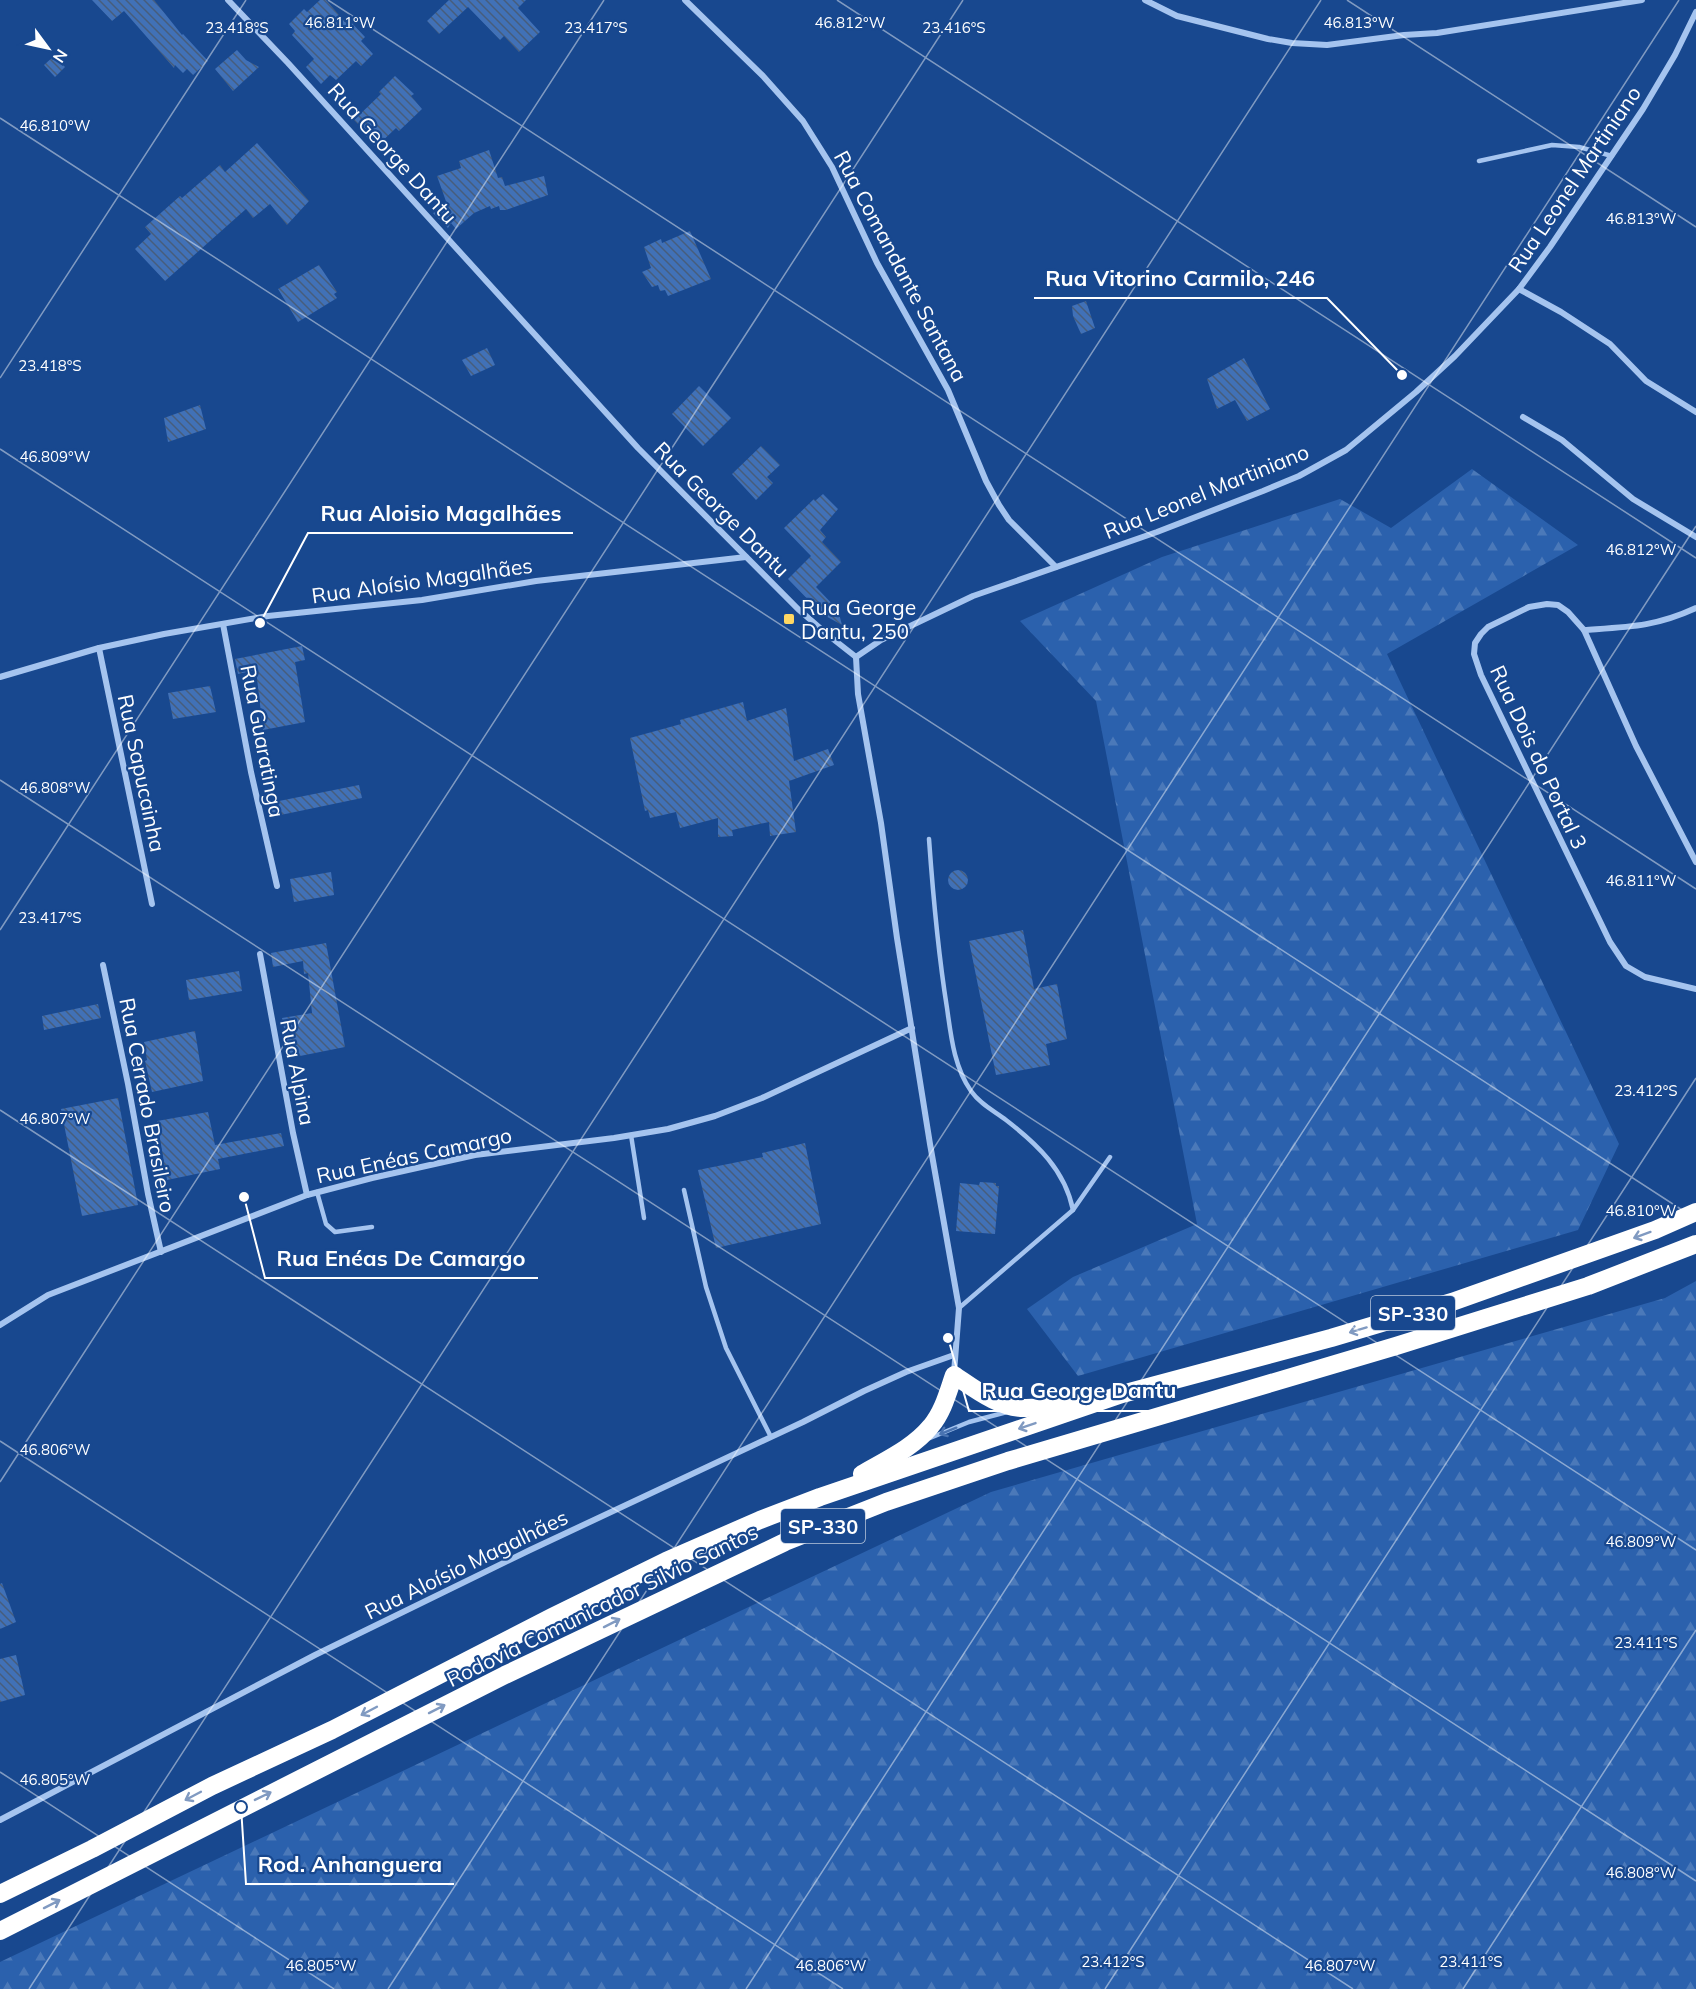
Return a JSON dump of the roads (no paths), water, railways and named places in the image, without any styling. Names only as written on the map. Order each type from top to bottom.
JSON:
[{"type":"highway","name":"Rodovia Comunicador Silvio Santos","points":[[0,1894],[666,1561],[820,1497],[1122,1394],[1330,1338],[1452,1302],[1634,1238],[1696,1212]]},
{"type":"highway","name":"Rodovia Comunicador Silvio Santos","points":[[0,1931],[505,1674],[785,1542],[886,1502],[986,1468],[1577,1290],[1696,1244]]},
{"type":"highway","points":[[820,1497],[908,1448],[932,1426],[943,1406],[954,1375],[1005,1405],[1024,1408],[1122,1394]]},
{"type":"street","name":"Rua George Dantu","points":[[228,0],[638,448],[746,557],[828,635],[856,657]]},
{"type":"street","name":"Rua Comandante Santana","points":[[685,0],[763,75],[803,121],[832,167],[877,263],[948,390],[986,481],[999,505],[1010,520],[1056,567]]},
{"type":"street","points":[[1145,0],[1177,16],[1268,39],[1327,45],[1437,33],[1641,0]]},
{"type":"street","name":"Rua Leonel Martiniano","points":[[856,657],[880,640],[974,596],[1157,532],[1263,491],[1299,476],[1346,450],[1455,356],[1519,290],[1612,156],[1675,55],[1694,21],[1696,12]]},
{"type":"street","points":[[1519,290],[1562,312],[1610,344],[1646,381],[1696,412]]},
{"type":"street","points":[[1523,417],[1562,440],[1633,499],[1696,537]]},
{"type":"street","name":"Rua Aloísio Magalhães","points":[[0,677],[99,648],[268,616],[422,600],[536,581],[746,557]]},
{"type":"street","name":"Rua Dois do Portal 3","points":[[1584,630],[1568,612],[1558,605],[1529,607],[1488,627],[1475,643],[1474,654],[1481,675],[1610,942],[1620,958],[1626,966],[1645,977],[1696,989]]},
{"type":"street","points":[[1696,608],[1673,619],[1655,624],[1584,630],[1636,746],[1696,861]]},
{"type":"street","name":"Rua Guaratinga","points":[[223,624],[251,772],[276,886]]},
{"type":"street","name":"Rua Sapucainha","points":[[99,648],[152,904]]},
{"type":"street","points":[[856,657],[858,694],[881,823],[930,1144],[959,1308],[954,1375]]},
{"type":"street","name":"Rua Alpina","points":[[260,954],[293,1133],[307,1195]]},
{"type":"street","name":"Rua Cerrado Brasileiro","points":[[103,965],[161,1252]]},
{"type":"street","name":"Rua Enéas Camargo","points":[[0,1325],[48,1295],[307,1195],[475,1155],[668,1129],[715,1116],[752,1102],[912,1028]]},
{"type":"street","name":"Rua Aloísio Magalhães","points":[[0,1820],[315,1654],[906,1372],[954,1355]]},
{"type":"lane","points":[[1479,161],[1552,145],[1579,147],[1612,156]]},
{"type":"lane","points":[[929,839],[944,990],[958,1066],[971,1091],[981,1102],[1020,1132],[1050,1160],[1067,1189],[1073,1210]]},
{"type":"lane","points":[[631,1135],[644,1218]]},
{"type":"lane","points":[[959,1308],[1073,1210],[1110,1157]]},
{"type":"lane","points":[[684,1190],[706,1287],[726,1348],[771,1437]]},
{"type":"lane","points":[[317,1192],[326,1224],[335,1232],[372,1227]]},
{"type":"lane","points":[[908,1448],[969,1422],[1024,1408]]},
{"type":"place","name":"Rua Vitorino Carmilo, 246","points":[[1402,375]]},
{"type":"place","name":"Rua George Dantu, 250","points":[[789,619]]},
{"type":"place","name":"Rua Aloisio Magalhães","points":[[260,623]]},
{"type":"place","name":"Rua Enéas De Camargo","points":[[244,1197]]},
{"type":"place","name":"Rua George Dantu","points":[[948,1338]]},
{"type":"place","name":"Rod. Anhanguera","points":[[241,1807]]}]
